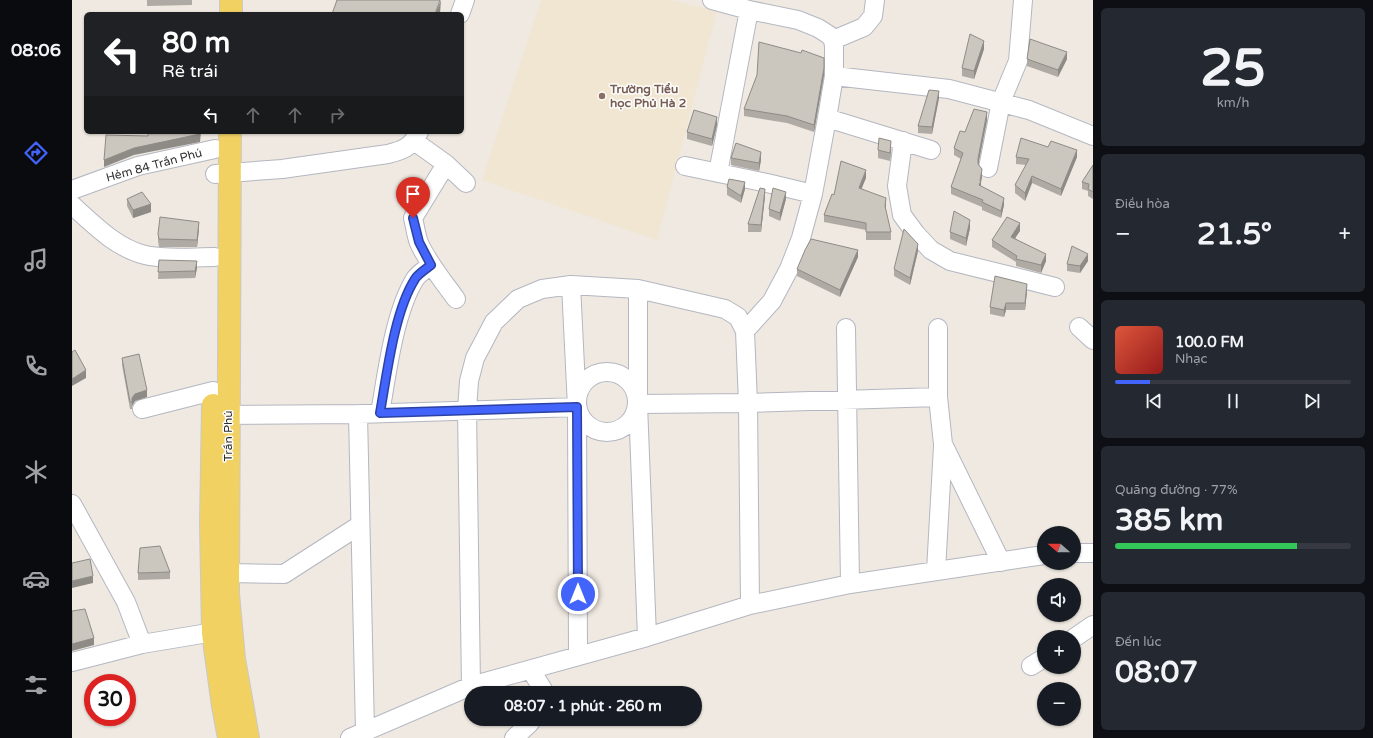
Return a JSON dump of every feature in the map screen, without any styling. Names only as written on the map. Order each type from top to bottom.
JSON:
[{"type":"main road","points":[[215,0],[215,12]]},
{"type":"main road","points":[[230,12],[231,0]]},
{"type":"main road","name":"Trần Phú","points":[[229,738],[222,706],[222,631],[211,531],[220,415],[213,391],[215,257],[222,173],[230,134]]},
{"type":"main road","name":"Trần Phú","points":[[215,140],[222,173],[220,415],[228,594],[222,631],[234,659],[248,738]]},
{"type":"street","points":[[712,0],[749,10],[798,20],[818,28],[829,35],[833,40],[834,46],[834,76],[827,118],[813,194],[801,238],[789,269],[772,301],[745,331]]},
{"type":"street","points":[[833,40],[864,27],[873,16],[874,0]]},
{"type":"street","points":[[988,168],[1001,102],[1018,61],[1024,0]]},
{"type":"street","points":[[718,173],[749,10]]},
{"type":"street","points":[[834,76],[949,89],[1029,110],[1093,136]]},
{"type":"street","points":[[827,118],[931,150]]},
{"type":"street","points":[[222,173],[282,169],[388,154],[404,150],[416,137],[466,183]]},
{"type":"street","name":"Hẻm 84 Trần Phú","points":[[72,190],[215,140]]},
{"type":"street","points":[[903,141],[897,186],[902,215],[916,234],[931,250],[950,261],[1055,287]]},
{"type":"street","points":[[446,164],[413,218],[419,242],[431,265],[456,299]]},
{"type":"street","points":[[684,166],[813,194]]},
{"type":"street","points":[[72,205],[104,234],[125,247],[144,255],[176,258],[215,257]]},
{"type":"street","points":[[380,413],[397,326],[405,300],[416,278],[431,265]]},
{"type":"street","points":[[571,284],[577,407],[580,416],[586,424],[595,430],[614,432],[631,422],[636,413],[638,404],[637,393],[633,384],[616,372],[606,371],[596,373],[587,379],[581,387],[577,397],[577,407],[578,656]]},
{"type":"street","points":[[750,605],[748,404],[745,331],[738,317],[725,309],[638,289],[571,284],[542,289],[518,299],[494,322],[475,358],[468,381],[467,410],[471,686],[647,637],[750,605],[850,584],[1037,556]]},
{"type":"street","points":[[638,289],[638,404],[647,637]]},
{"type":"street","points":[[1079,327],[1093,340]]},
{"type":"street","points":[[846,328],[850,584]]},
{"type":"street","points":[[936,571],[943,444],[938,397],[938,328]]},
{"type":"street","points":[[142,409],[213,391]]},
{"type":"street","points":[[638,404],[748,404],[938,397]]},
{"type":"street","points":[[220,415],[358,414],[577,407]]},
{"type":"street","points":[[358,414],[360,524],[357,734],[464,689]]},
{"type":"street","points":[[943,444],[1001,562]]},
{"type":"street","points":[[72,504],[126,602],[142,644]]},
{"type":"street","points":[[227,573],[284,574],[360,524]]},
{"type":"street","points":[[1081,553],[1093,553]]},
{"type":"street","points":[[1081,633],[1093,625]]},
{"type":"street","points":[[72,662],[142,644],[222,631]]},
{"type":"street","points":[[531,670],[541,686]]},
{"type":"street","points":[[514,738],[527,726]]},
{"type":"shaded area","name":"Trường Tiểu học Phủ Hà 2","points":[[541,0],[670,0],[717,11],[657,240],[482,180]]},
{"type":"building","points":[[337,0],[440,0],[436,12],[333,12]]},
{"type":"building","points":[[970,34],[984,41],[974,71],[962,68]]},
{"type":"building","points":[[1030,39],[1067,52],[1058,70],[1027,59]]},
{"type":"building","points":[[759,42],[801,53],[802,50],[824,58],[824,68],[814,125],[787,116],[744,109],[757,75]]},
{"type":"building","points":[[929,90],[939,91],[932,127],[918,126]]},
{"type":"building","points":[[974,109],[987,112],[978,159],[978,164],[982,169],[981,181],[979,185],[1004,198],[1001,211],[982,202],[983,200],[951,187],[963,153],[954,148],[960,131],[965,132]]},
{"type":"building","points":[[694,110],[717,117],[712,139],[687,132]]},
{"type":"building","points":[[148,134],[200,134],[134,148],[104,160],[106,135],[148,136]]},
{"type":"building","points":[[879,138],[891,141],[890,153],[878,150]]},
{"type":"building","points":[[1021,138],[1048,147],[1051,141],[1077,150],[1061,189],[1032,176],[1025,193],[1015,185],[1029,159],[1016,157]]},
{"type":"building","points":[[736,143],[761,152],[759,163],[731,158]]},
{"type":"building","points":[[841,161],[866,170],[859,188],[886,198],[885,206],[891,232],[866,232],[866,223],[824,215],[832,194],[834,195]]},
{"type":"building","points":[[1093,165],[1093,192],[1088,189],[1089,184],[1082,182]]},
{"type":"building","points":[[729,179],[745,182],[741,196],[727,187]]},
{"type":"building","points":[[760,188],[765,189],[761,225],[748,224]]},
{"type":"building","points":[[773,188],[786,192],[780,213],[769,209]]},
{"type":"building","points":[[142,192],[151,204],[133,210],[127,199]]},
{"type":"building","points":[[954,211],[970,220],[966,238],[950,232]]},
{"type":"building","points":[[160,217],[199,222],[197,240],[159,239],[158,234]]},
{"type":"building","points":[[1007,217],[1020,223],[1011,237],[1046,254],[1041,265],[1016,259],[1017,256],[992,240]]},
{"type":"building","points":[[904,229],[918,244],[910,278],[894,269]]},
{"type":"building","points":[[811,239],[858,250],[840,290],[797,269]]},
{"type":"building","points":[[1072,246],[1088,254],[1080,266],[1067,264]]},
{"type":"building","points":[[159,260],[197,261],[195,271],[158,272]]},
{"type":"building","points":[[995,276],[1027,284],[1025,303],[1006,303],[1004,310],[990,307]]},
{"type":"building","points":[[75,350],[86,370],[72,379],[72,352]]},
{"type":"building","points":[[139,354],[147,390],[135,394],[132,398],[132,402],[130,402],[122,358]]},
{"type":"building","points":[[160,546],[170,572],[138,573],[140,548]]},
{"type":"building","points":[[90,559],[93,576],[72,581],[72,563]]},
{"type":"building","points":[[85,609],[94,638],[72,644],[72,611]]},
{"type":"place","name":"Trường Tiểu học Phủ Hà 2","points":[[602,96]]},
{"type":"route","points":[[413,218],[419,242],[431,265],[416,278],[405,300],[397,326],[380,413],[577,407],[578,594]]}]
